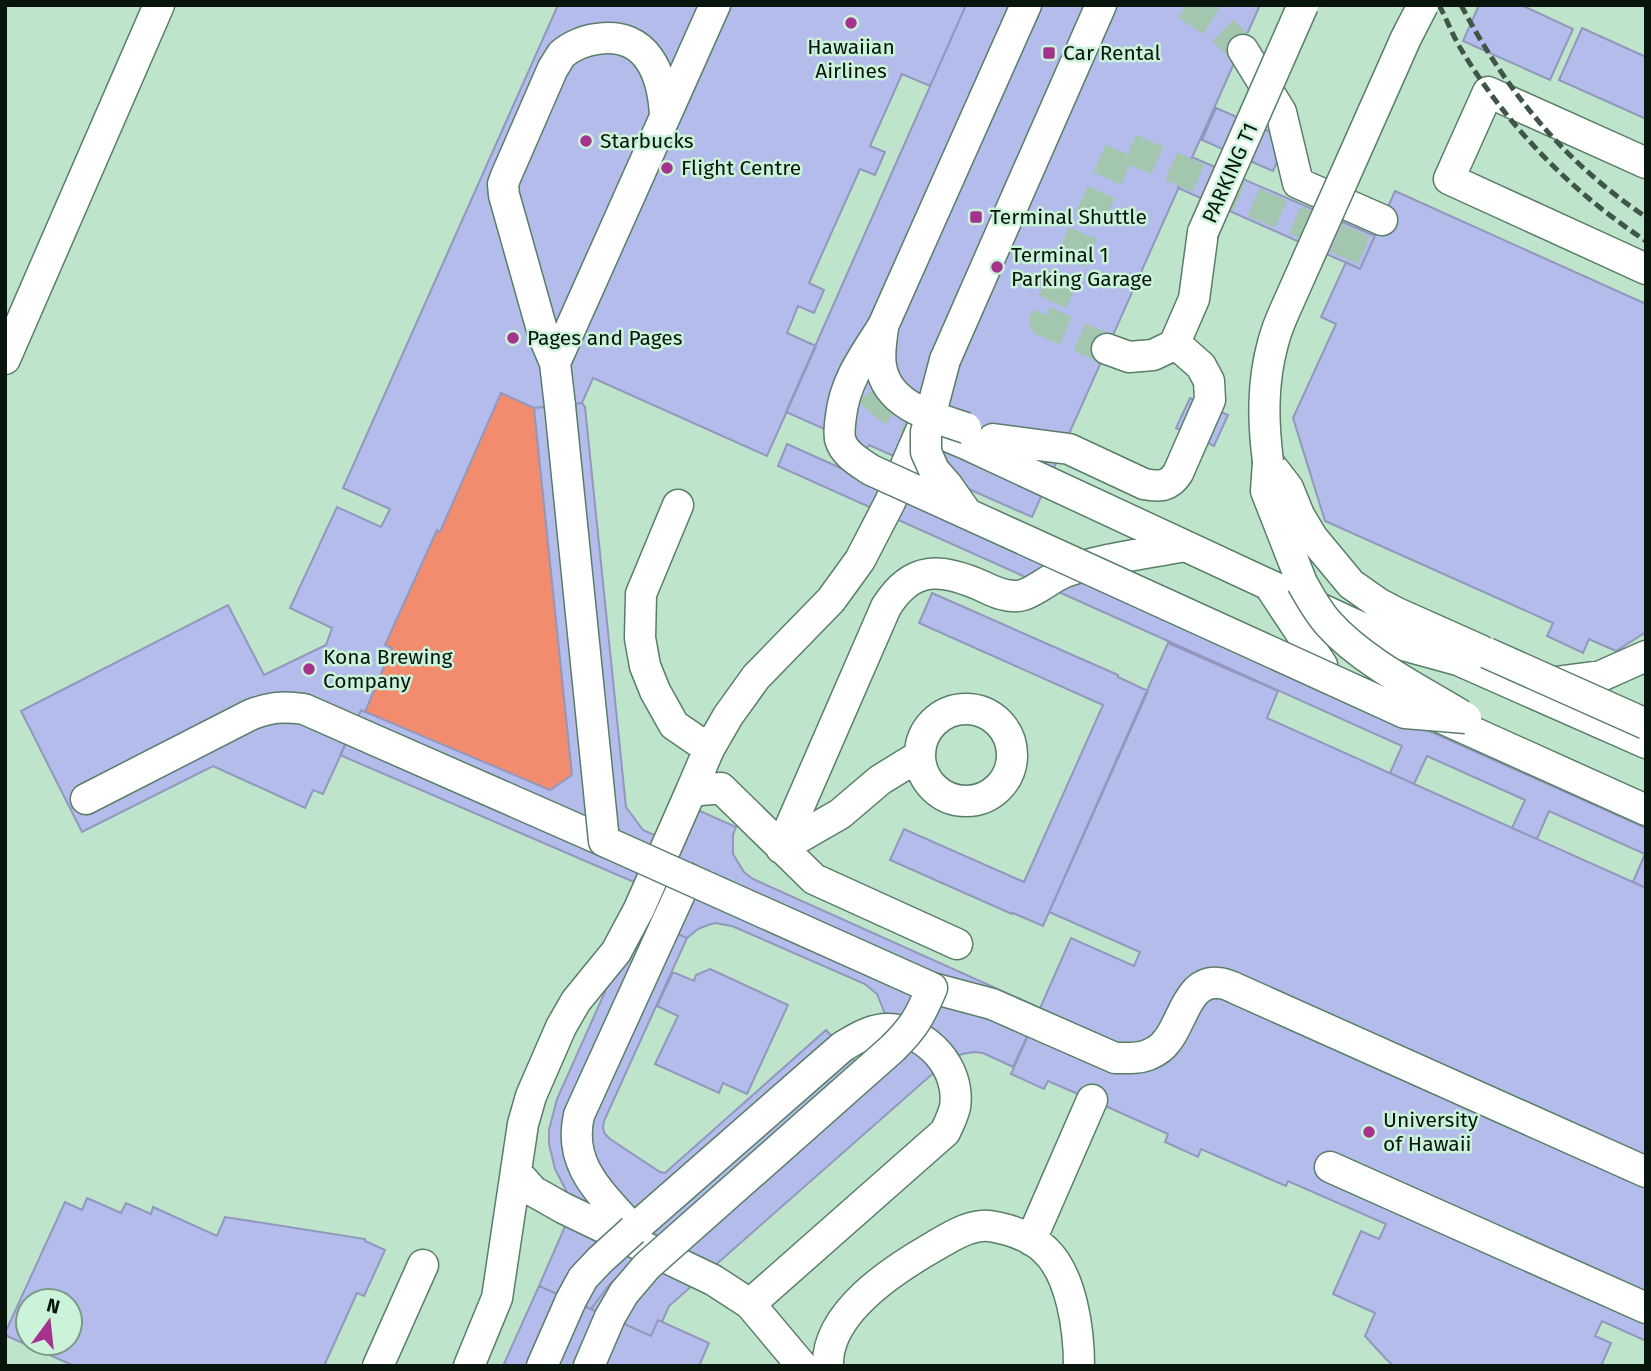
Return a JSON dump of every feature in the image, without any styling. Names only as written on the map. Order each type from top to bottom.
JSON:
[{"type":"street","points":[[5,359],[159,5]]},
{"type":"street","points":[[555,363],[715,5]]},
{"type":"street","points":[[1026,5],[875,337],[845,393],[840,439],[852,458],[871,470],[1405,713],[1466,718]]},
{"type":"street","points":[[469,1366],[498,1298],[523,1124],[531,1096],[561,1027],[576,1001],[616,952],[639,909],[709,749],[728,716],[756,677],[831,600],[860,560],[927,421],[945,360],[1101,5]]},
{"type":"street","name":"PARKING T1","points":[[1174,345],[1194,299],[1203,232],[1303,5]]},
{"type":"street","points":[[1423,5],[1291,295],[1273,344],[1264,388],[1264,427],[1268,462],[1266,491],[1302,583],[1327,623],[1350,645],[1466,718],[1646,799]]},
{"type":"street","points":[[604,841],[555,363],[544,338],[503,184],[562,54],[591,39],[619,38],[634,43],[646,55],[657,74],[664,95],[665,116]]},
{"type":"street","points":[[1243,50],[1281,112],[1298,183],[1382,220]]},
{"type":"street","points":[[1646,163],[1488,92],[1449,179],[1646,269]]},
{"type":"street","points":[[905,259],[875,337],[888,387],[927,421],[965,444],[1349,622],[1396,643],[1458,660],[1646,743]]},
{"type":"street","points":[[927,421],[1069,449],[1144,484],[1165,486],[1174,480],[1178,473],[1210,400],[1209,381],[1201,366],[1174,345],[1153,355],[1129,356],[1107,348]]},
{"type":"street","points":[[945,360],[955,419],[980,433],[1302,583],[1397,631],[1487,653]]},
{"type":"street","points":[[927,421],[926,452],[934,470],[967,514]]},
{"type":"street","points":[[1268,462],[1288,488],[1312,537],[1350,584],[1397,613],[1646,724]]},
{"type":"street","points":[[901,477],[1646,810]]},
{"type":"street","points":[[677,505],[641,594],[640,638],[655,691],[674,725],[709,749]]},
{"type":"street","points":[[781,848],[886,607],[895,593],[908,582],[922,575],[942,573],[999,594],[1021,596],[1064,572],[1185,546]]},
{"type":"street","points":[[1269,585],[1322,665]]},
{"type":"street","points":[[1519,687],[1601,676],[1646,656]]},
{"type":"street","points":[[86,799],[269,707],[304,709],[932,988],[992,1004],[1115,1058],[1146,1056],[1157,1051],[1166,1043],[1197,990],[1216,982],[1646,1172]]},
{"type":"street","points":[[781,848],[840,814],[880,780],[919,756]]},
{"type":"street","points":[[691,790],[721,788],[814,878],[957,944]]},
{"type":"street","points":[[634,1230],[585,1170],[577,1151],[576,1131],[579,1115],[687,878]]},
{"type":"street","points":[[589,1366],[610,1317],[624,1293],[647,1266],[902,1039],[919,1018],[932,988]]},
{"type":"street","points":[[542,1366],[583,1278],[600,1260],[842,1047],[856,1038],[887,1028],[909,1033],[930,1044],[951,1074],[955,1089],[955,1105],[945,1132],[750,1304]]},
{"type":"street","points":[[1031,1240],[1092,1100]]},
{"type":"street","points":[[1330,1167],[1646,1308]]},
{"type":"street","points":[[516,1172],[533,1191],[713,1280],[750,1304],[802,1366]]},
{"type":"street","points":[[828,1366],[832,1341],[842,1322],[861,1298],[911,1259],[965,1230],[982,1225],[1002,1228],[1031,1240],[1046,1251],[1056,1264],[1074,1314],[1079,1366]]},
{"type":"street","points":[[378,1366],[424,1265]]},
{"type":"shaded area","points":[[501,393],[534,408],[572,775],[550,790],[365,712],[392,649],[385,645],[437,530],[441,531]]},
{"type":"building","points":[[558,5],[966,5],[930,86],[902,74],[870,146],[885,152],[875,175],[860,169],[809,283],[824,290],[814,313],[798,306],[787,333],[816,346],[767,456],[593,378],[582,403],[534,408],[501,393],[440,532],[437,530],[385,645],[392,648],[365,712],[361,710],[323,794],[313,790],[305,808],[213,766],[82,832],[21,711],[228,605],[264,675],[326,645],[332,628],[290,608],[337,507],[381,527],[390,509],[343,488]]},
{"type":"building","name":"Terminal 1 Parking Garage","points":[[966,5],[1260,5],[1032,517],[869,445],[867,448],[786,412]]},
{"type":"building","points":[[1479,5],[1521,5],[1573,29],[1550,80],[1463,41]]},
{"type":"building","points":[[1582,28],[1646,57],[1646,119],[1559,80]]},
{"type":"building","points":[[1216,108],[1287,139],[1273,171],[1202,140]]},
{"type":"building","points":[[1192,157],[1375,236],[1360,269],[1178,188]]},
{"type":"building","points":[[1395,191],[1646,304],[1646,632],[1616,651],[1589,639],[1583,653],[1547,636],[1553,623],[1325,521],[1293,418],[1336,324],[1321,317],[1346,262],[1360,269]]},
{"type":"building","points":[[1190,398],[1228,415],[1214,446],[1176,428]]},
{"type":"building","points":[[582,403],[585,407],[626,807],[643,830],[672,843],[689,806],[736,827],[733,854],[744,872],[753,879],[1040,1008],[1013,1067],[983,1053],[974,1052],[947,1061],[669,1306],[662,1322],[658,1320],[651,1336],[591,1309],[610,1284],[881,1042],[886,1023],[877,994],[865,984],[732,926],[715,923],[698,929],[687,938],[632,913],[640,896],[634,882],[340,755],[361,710],[550,790],[572,775],[534,408]]},
{"type":"building","points":[[787,444],[1646,828],[1646,888],[1633,882],[1645,854],[1549,811],[1537,839],[1512,828],[1525,800],[1427,756],[1414,784],[1390,773],[1402,746],[778,466]]},
{"type":"building","points":[[932,593],[1118,675],[1148,691],[1043,926],[890,860],[904,829],[1024,882],[1103,705],[919,623]]},
{"type":"building","points":[[1168,643],[1278,691],[1267,718],[1646,888],[1646,1341],[1602,1321],[1595,1336],[1611,1343],[1601,1366],[1394,1366],[1365,1336],[1375,1313],[1333,1294],[1361,1231],[1379,1239],[1386,1224],[1288,1181],[1286,1186],[1201,1149],[1198,1157],[1165,1142],[1168,1134],[1092,1100],[1048,1081],[1044,1089],[1011,1074],[1071,938],[1134,966],[1140,952],[1049,912]]},
{"type":"building","points":[[639,916],[687,938],[604,1121],[605,1134],[610,1139],[665,1173],[826,1030],[858,1065],[610,1284],[591,1309],[539,1286],[570,1215],[570,1198],[555,1169],[549,1144],[549,1130],[557,1099]]},
{"type":"building","points":[[710,969],[788,1005],[747,1094],[723,1083],[719,1093],[655,1064],[678,1016],[657,1006],[673,972],[694,981],[696,975]]},
{"type":"building","points":[[87,1198],[121,1213],[126,1203],[151,1214],[153,1207],[217,1236],[225,1217],[365,1239],[385,1250],[364,1296],[357,1293],[324,1366],[74,1366],[54,1357],[84,1357],[84,1287],[26,1287],[65,1202],[82,1210]]},
{"type":"building","points":[[539,1286],[651,1336],[658,1320],[709,1343],[699,1366],[503,1366]]},
{"type":"building","points":[[14,1313],[14,1339],[5,1333]]},
{"type":"tunnel","points":[[1186,5],[1217,25],[1243,50]]},
{"type":"tunnel","points":[[1107,349],[1044,321],[1122,145],[1368,252]]},
{"type":"tunnel","points":[[867,348],[865,365],[870,390],[885,406],[922,426]]},
{"type":"railway","points":[[1439,5],[1476,73],[1518,128],[1565,178],[1646,241]]},
{"type":"railway","points":[[1461,5],[1498,67],[1540,123],[1589,173],[1646,217]]},
{"type":"place","name":"Hawaiian Airlines","points":[[851,23]]},
{"type":"place","name":"Car Rental","points":[[1049,53]]},
{"type":"place","name":"Starbucks","points":[[586,141]]},
{"type":"place","name":"Flight Centre","points":[[667,168]]},
{"type":"place","name":"Terminal Shuttle","points":[[976,217]]},
{"type":"place","name":"Terminal 1 Parking Garage","points":[[997,267]]},
{"type":"place","name":"Pages and Pages","points":[[513,338]]},
{"type":"place","name":"Kona Brewing Company","points":[[309,669]]},
{"type":"place","name":"University of Hawaii","points":[[1369,1132]]}]
